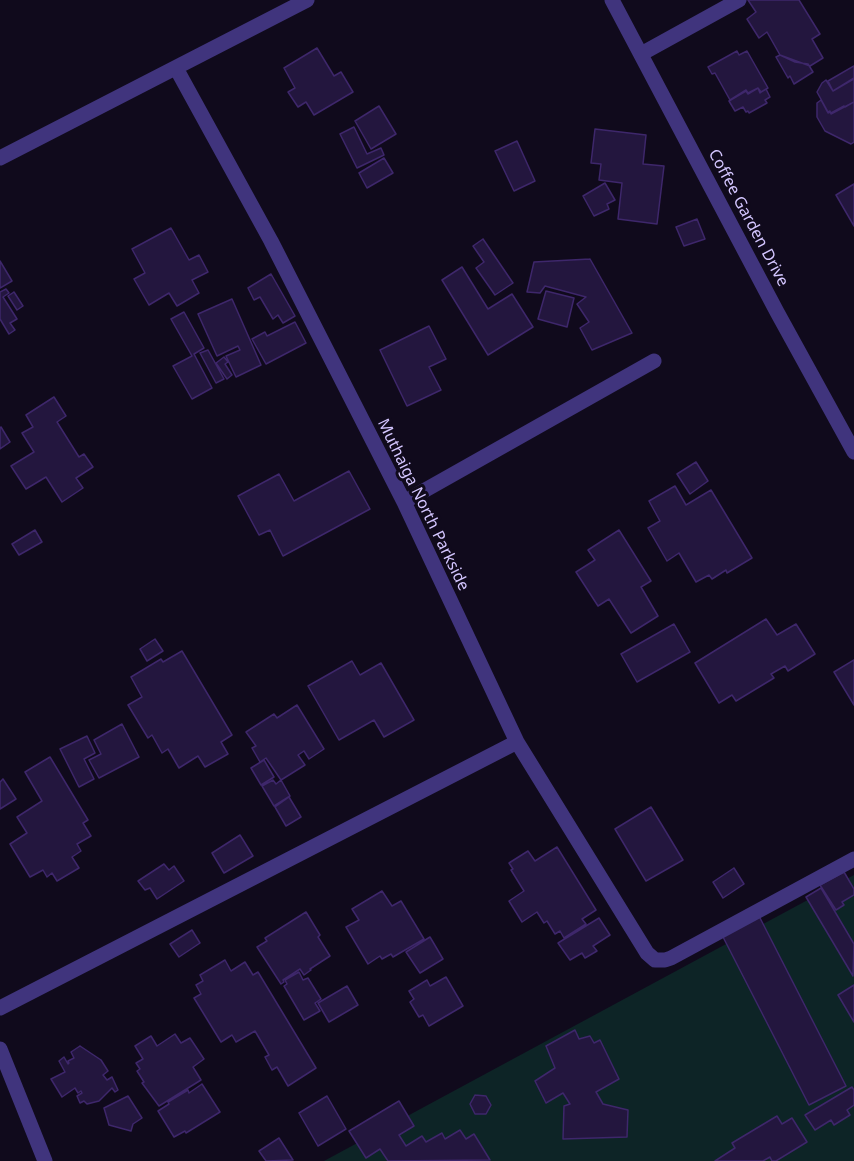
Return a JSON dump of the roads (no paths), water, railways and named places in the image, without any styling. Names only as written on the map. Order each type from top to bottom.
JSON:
[{"type":"street","points":[[0,158],[307,0]]},
{"type":"street","name":"Coffee Garden Drive","points":[[612,0],[854,452]]},
{"type":"street","points":[[641,54],[740,0]]},
{"type":"street","name":"Muthaiga North Parkside","points":[[176,68],[271,241],[404,502],[517,742],[647,952],[655,960],[671,958],[854,859]]},
{"type":"street","points":[[404,502],[654,361]]},
{"type":"street","points":[[0,1008],[517,742]]},
{"type":"street","points":[[0,1049],[45,1161]]}]
